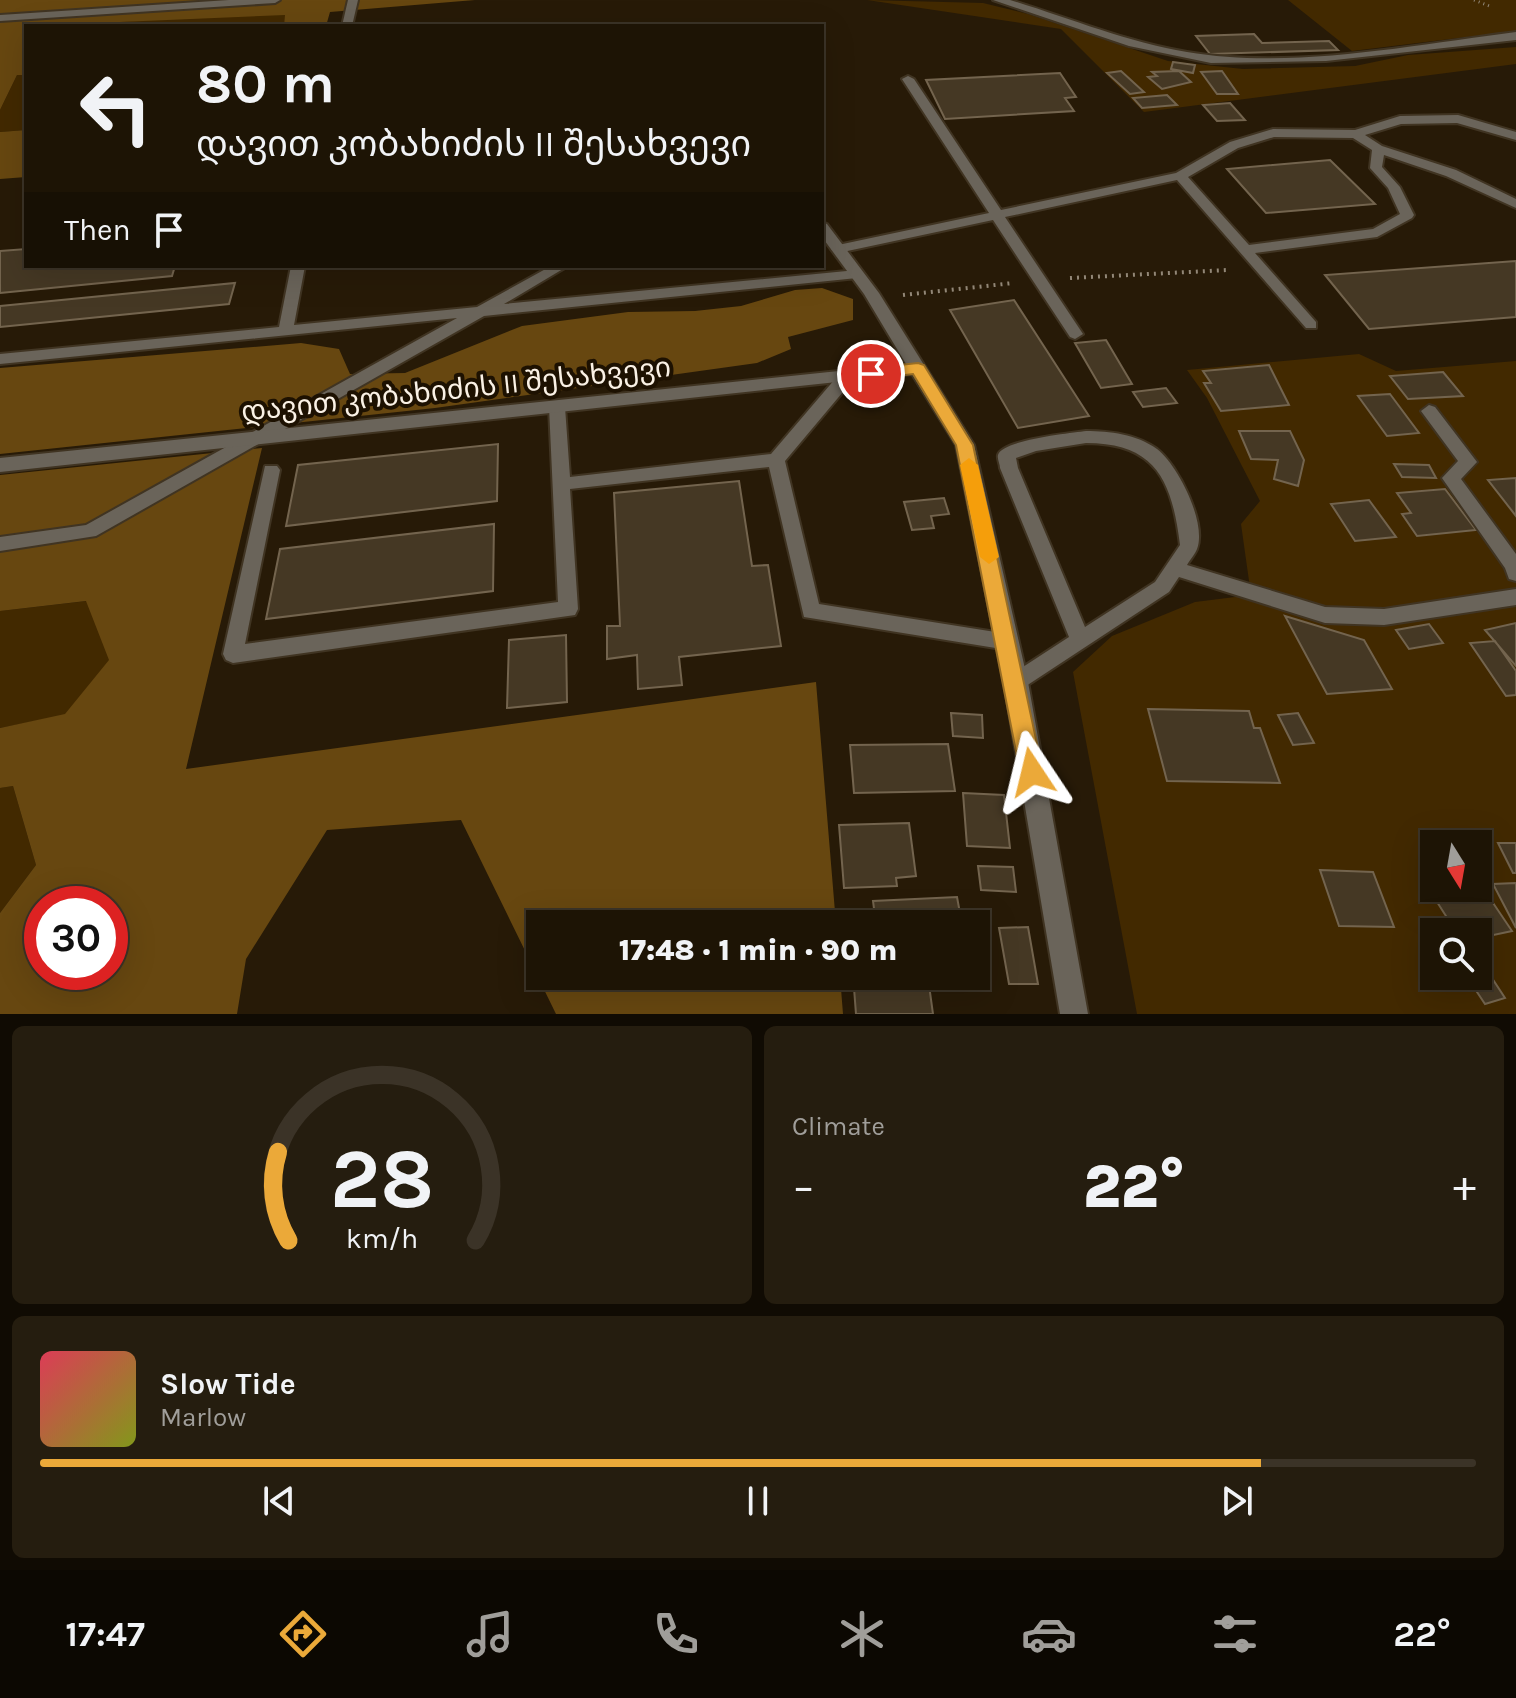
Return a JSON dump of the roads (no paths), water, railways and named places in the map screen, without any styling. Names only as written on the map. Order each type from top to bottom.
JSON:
[{"type":"street","points":[[999,0],[1149,46],[1209,59],[1305,58],[1516,36]]},
{"type":"street","points":[[824,230],[857,274],[965,445],[1016,682],[1074,1014]]},
{"type":"street","name":"დავით კობახიძის II შესახვევი","points":[[0,465],[918,368]]},
{"type":"lane","points":[[0,18],[275,0]]},
{"type":"lane","points":[[347,24],[353,0]]},
{"type":"lane","points":[[908,79],[1075,334]]},
{"type":"lane","points":[[838,249],[1180,176],[1234,145],[1273,133],[1356,134],[1400,120],[1458,119],[1516,136]]},
{"type":"lane","points":[[1356,134],[1378,149],[1438,168],[1516,204]]},
{"type":"lane","points":[[1245,250],[1377,233],[1407,215],[1394,187],[1376,168],[1378,149]]},
{"type":"lane","points":[[1180,176],[1311,325]]},
{"type":"lane","points":[[285,333],[298,268]]},
{"type":"lane","points":[[0,544],[90,531],[261,438],[557,268]]},
{"type":"lane","points":[[0,359],[857,274]]},
{"type":"lane","points":[[561,484],[776,460],[847,376]]},
{"type":"lane","points":[[271,470],[233,654],[568,609],[557,407]]},
{"type":"lane","points":[[1429,411],[1468,462],[1451,478],[1514,566],[1516,574]]},
{"type":"lane","points":[[1016,682],[1162,587],[1189,546],[1181,498],[1166,468],[1137,443],[1099,434],[1024,447],[1007,455],[1009,468],[1080,639]]},
{"type":"lane","points":[[776,460],[811,611],[1008,642]]},
{"type":"lane","points":[[1174,568],[1325,615],[1384,617],[1516,597]]}]
